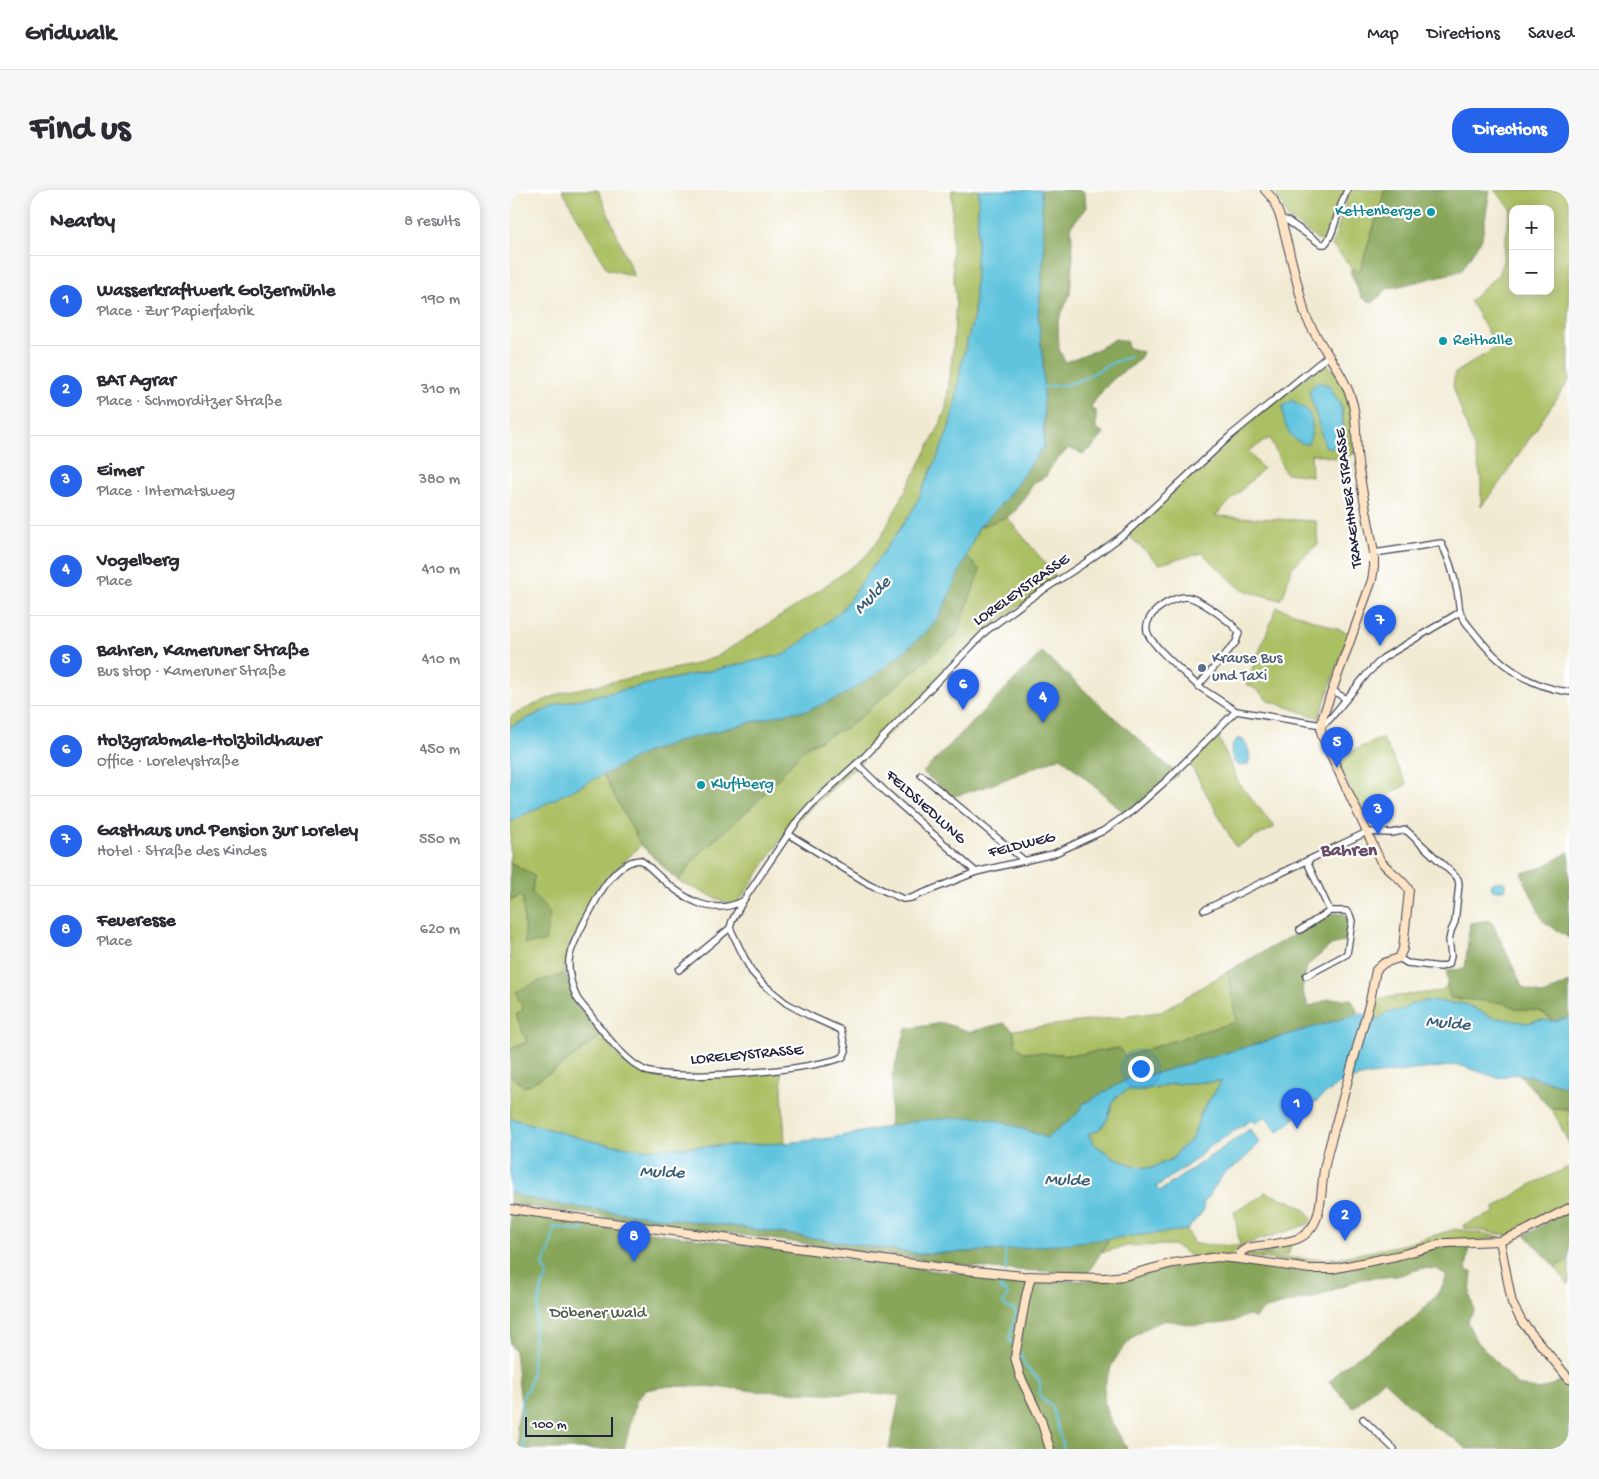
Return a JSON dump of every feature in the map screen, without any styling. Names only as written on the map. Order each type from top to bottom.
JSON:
[{"type":"street","name":"TRAKEHNER STRASSE","points":[[1265,190],[1273,199],[1281,219],[1310,326],[1351,397],[1354,408],[1358,463],[1374,553],[1372,580],[1323,716],[1322,725]]},
{"type":"street","points":[[1281,219],[1288,221],[1321,244],[1325,244],[1329,240],[1347,190]]},
{"type":"street","name":"LORELEYSTRASSE","points":[[679,970],[730,928],[743,901],[788,834],[811,805],[857,764],[986,631],[1025,602],[1085,564],[1126,533],[1230,436],[1328,356]]},
{"type":"street","points":[[1374,553],[1441,543],[1450,566],[1457,591],[1460,612],[1465,622],[1490,651],[1512,671],[1538,685],[1569,692]]},
{"type":"street","points":[[1198,686],[1236,642],[1239,633],[1232,624],[1196,600],[1185,596],[1176,598],[1150,617],[1147,632],[1168,658],[1198,686],[1236,711],[1322,725],[1329,720],[1367,674],[1383,658],[1460,612]]},
{"type":"street","points":[[1332,690],[1346,699]]},
{"type":"street","name":"FELDWEG","points":[[788,834],[869,884],[903,899],[924,893],[951,880],[976,872],[1053,854],[1103,831],[1121,819],[1167,780],[1236,711]]},
{"type":"street","points":[[1240,1259],[1241,1252],[1247,1248],[1296,1239],[1307,1234],[1313,1226],[1319,1212],[1328,1150],[1370,1001],[1376,970],[1384,963],[1399,958],[1403,949],[1408,890],[1406,885],[1387,869],[1380,860],[1322,736],[1322,725]]},
{"type":"street","name":"FELDSIEDLUNG","points":[[857,764],[976,872]]},
{"type":"street","name":"FELDSIEDLUNG","points":[[921,775],[1025,860]]},
{"type":"street","points":[[1204,910],[1367,832],[1392,833],[1406,830],[1458,879],[1459,884],[1455,922],[1449,940],[1452,956],[1449,964],[1442,967],[1407,963],[1399,958]]},
{"type":"street","name":"LORELEYSTRASSE","points":[[730,928],[752,972],[763,984],[786,1003],[841,1030],[846,1051],[843,1057],[809,1065],[736,1074],[655,1074],[643,1070],[619,1050],[577,997],[568,960],[602,890],[608,880],[622,867],[635,860],[640,860],[673,888],[701,904],[716,908],[726,907],[743,901]]},
{"type":"street","points":[[1308,860],[1308,864],[1330,911]]},
{"type":"street","points":[[1300,930],[1330,911],[1346,911],[1352,921],[1347,954],[1306,976]]},
{"type":"street","points":[[510,1210],[998,1274],[1114,1277],[1173,1263],[1218,1258],[1326,1269],[1396,1256],[1446,1243],[1500,1241],[1523,1232],[1569,1208]]},
{"type":"street","points":[[1500,1241],[1512,1303],[1522,1322],[1569,1379]]},
{"type":"street","points":[[1031,1276],[1016,1346],[1017,1365],[1041,1420],[1050,1449]]},
{"type":"street","points":[[1363,1419],[1394,1449]]},
{"type":"green space","points":[[562,190],[598,190],[634,276],[607,269]]},
{"type":"green space","points":[[952,190],[979,190],[974,316],[961,365],[956,401],[948,431],[939,454],[912,512],[841,611],[786,654],[558,704],[510,727],[510,717],[564,692],[692,665],[716,657],[795,607],[866,556],[881,537],[939,427],[946,408],[954,339],[956,298],[952,262]]},
{"type":"green space","points":[[1041,190],[1081,190],[1085,193],[1086,208],[1071,226],[1073,256],[1070,294],[1058,322],[1059,349],[1065,362],[1094,351],[1115,339],[1126,341],[1129,348],[1143,352],[1135,363],[1109,383],[1090,408],[1096,411],[1096,429],[1104,434],[1093,447],[1083,454],[1069,448],[1052,465],[1046,476],[1034,483],[1016,510],[1007,517],[979,527],[1005,500],[1044,446],[1043,363],[1038,315],[1044,254]]},
{"type":"green space","points":[[1273,190],[1345,190],[1329,236],[1325,241],[1320,241],[1288,218]]},
{"type":"green space","points":[[1350,190],[1385,190],[1360,271],[1352,268],[1332,246]]},
{"type":"green space","points":[[1385,190],[1490,190],[1482,238],[1461,271],[1387,289],[1373,303],[1362,298],[1350,271],[1352,268],[1360,271]]},
{"type":"green space","points":[[1494,190],[1569,190],[1569,381],[1501,481],[1481,507],[1481,478],[1475,451],[1453,386],[1455,373],[1497,347],[1470,301],[1498,275],[1503,261],[1509,220],[1509,295],[1554,295],[1554,205],[1509,205],[1509,207]]},
{"type":"green space","points":[[1326,363],[1342,382],[1347,393],[1352,417],[1354,454],[1335,458],[1311,454],[1312,476],[1285,473],[1270,438],[1248,451],[1263,469],[1215,516],[1316,521],[1318,544],[1292,567],[1284,594],[1280,600],[1242,590],[1202,553],[1159,564],[1126,533],[1250,419]],"holes":[[[1329,385],[1342,407],[1345,444],[1325,446],[1309,391]]]},
{"type":"green space","points":[[1007,517],[1059,580],[1001,619],[857,766],[790,827],[735,907],[678,881],[698,855],[756,803],[806,747],[851,725],[917,668],[980,570],[966,556],[979,527]]},
{"type":"green space","points":[[966,556],[980,570],[957,634],[851,725],[806,747],[756,803],[698,855],[678,881],[641,845],[603,774],[649,751],[679,741],[791,712],[806,711],[941,613]]},
{"type":"green space","points":[[1277,607],[1349,633],[1319,718],[1267,700],[1257,690],[1246,684]]},
{"type":"green space","points":[[1042,652],[1178,775],[1129,817],[1061,757],[988,786],[952,797],[923,772]]},
{"type":"green space","points":[[1217,733],[1239,784],[1275,827],[1236,847],[1189,762]]},
{"type":"green space","points":[[1382,738],[1407,784],[1360,811],[1336,758]]},
{"type":"green space","points":[[603,774],[641,845],[597,888],[567,956],[564,973],[557,977],[542,980],[524,1010],[516,1015],[527,1042],[510,1049],[510,901],[520,896],[523,897],[525,944],[534,876],[510,862],[510,822]]},
{"type":"green space","points":[[1569,852],[1569,938],[1543,921],[1521,873],[1541,868]]},
{"type":"green space","points":[[510,862],[534,876],[532,893],[550,914],[545,942],[525,944],[523,898],[520,896],[510,901]]},
{"type":"green space","points":[[1334,913],[1348,916],[1350,923],[1347,941],[1331,945],[1307,966],[1302,990],[1309,1007],[1329,999],[1351,999],[1359,1014],[1143,1077],[1130,1078],[1083,1104],[1077,1114],[1047,1138],[1005,1122],[889,1126],[893,1073],[906,1029],[943,1023],[970,1032],[1004,1023],[1013,1030],[1016,1045],[1023,1052],[1074,1055],[1119,1048],[1125,1057],[1236,1022],[1228,971]]},
{"type":"green space","points":[[1491,920],[1523,988],[1543,995],[1569,982],[1569,1018],[1555,1021],[1539,1011],[1517,1009],[1504,1003],[1450,998],[1447,985],[1447,970],[1465,969],[1470,923]]},
{"type":"green space","points":[[1228,971],[1237,1022],[1124,1057],[1119,1048],[1074,1055],[1023,1052],[1016,1045],[1013,1030],[1161,1012]]},
{"type":"green space","points":[[564,973],[602,1035],[558,1068],[525,1087],[510,1075],[510,1049],[527,1042],[516,1015],[523,1010],[516,992],[542,980],[557,977]]},
{"type":"green space","points":[[1447,985],[1450,998],[1504,1003],[1517,1009],[1540,1011],[1555,1021],[1539,1020],[1527,1023],[1492,1017],[1465,1004],[1432,1000],[1399,1011],[1387,1012],[1378,1019],[1370,1017],[1375,999],[1441,991]]},
{"type":"green space","points":[[602,1035],[624,1063],[656,1077],[781,1071],[785,1143],[643,1149],[594,1142],[510,1118],[510,1075],[525,1087],[558,1068]]},
{"type":"green space","points":[[1518,1073],[1569,1087],[1569,1109],[1550,1108]]},
{"type":"green space","points":[[1222,1081],[1202,1111],[1192,1139],[1172,1159],[1151,1168],[1133,1166],[1112,1156],[1094,1144],[1088,1134],[1099,1130],[1107,1120],[1114,1099],[1127,1090],[1172,1084]]},
{"type":"green space","points":[[1550,1108],[1569,1109],[1569,1144],[1558,1120]]},
{"type":"green space","points":[[1569,1167],[1569,1204],[1552,1214],[1507,1235],[1464,1228],[1463,1225],[1494,1213],[1494,1208],[1532,1184]]},
{"type":"green space","points":[[510,1192],[523,1197],[567,1206],[746,1228],[919,1254],[1006,1250],[1110,1238],[1088,1273],[994,1269],[510,1204]]},
{"type":"green space","points":[[1265,1192],[1302,1208],[1312,1217],[1309,1224],[1241,1246],[1232,1255],[1192,1257],[1174,1245],[1128,1246],[1102,1252],[1110,1238],[1187,1230],[1194,1244],[1240,1246],[1234,1211],[1262,1196]]},
{"type":"green space","points":[[1569,1209],[1569,1259],[1555,1267],[1526,1235]]},
{"type":"green space","name":"Döbener Wald","points":[[510,1213],[937,1271],[1023,1279],[1093,1281],[1218,1260],[1302,1271],[1446,1246],[1469,1246],[1466,1271],[1472,1272],[1470,1295],[1474,1311],[1467,1321],[1475,1339],[1517,1385],[1540,1390],[1563,1380],[1569,1387],[1569,1449],[1466,1449],[1455,1439],[1431,1425],[1383,1380],[1353,1408],[1329,1381],[1332,1380],[1340,1369],[1408,1323],[1437,1294],[1442,1287],[1446,1275],[1437,1269],[1423,1268],[1397,1276],[1362,1279],[1311,1299],[1304,1299],[1266,1309],[1255,1318],[1246,1316],[1238,1320],[1219,1324],[1200,1325],[1163,1321],[1139,1333],[1119,1354],[1106,1379],[1104,1392],[1105,1405],[1111,1421],[1127,1449],[889,1449],[900,1395],[754,1391],[724,1387],[669,1386],[645,1390],[636,1401],[624,1449],[519,1449],[517,1425],[521,1403],[515,1352],[510,1343]]},
{"type":"green space","points":[[1455,1229],[1501,1237],[1342,1264],[1305,1264],[1244,1256],[1244,1253],[1288,1258],[1327,1259],[1343,1257],[1406,1244]]},
{"type":"green space","points":[[1291,1244],[1288,1255],[1263,1254],[1264,1247]]},
{"type":"green space","points":[[1569,1259],[1569,1285],[1555,1267]]},
{"type":"water","name":"Mulde","points":[[979,190],[1041,190],[1044,254],[1038,315],[1043,363],[1044,446],[1005,500],[979,527],[941,613],[928,630],[906,650],[875,675],[842,696],[806,711],[791,712],[679,741],[649,751],[510,822],[510,727],[558,704],[786,654],[841,611],[912,512],[948,431],[956,401],[961,365],[974,316]]},
{"type":"water","points":[[1317,382],[1329,385],[1341,407],[1345,444],[1336,449],[1325,446],[1309,391]]},
{"type":"water","points":[[1292,400],[1308,412],[1312,420],[1311,436],[1308,444],[1296,440],[1288,431],[1284,419],[1283,406]]},
{"type":"water","points":[[1237,739],[1242,739],[1248,748],[1248,764],[1241,766],[1235,763],[1233,759],[1232,748]]},
{"type":"water","points":[[1501,881],[1505,883],[1506,889],[1494,891],[1491,888],[1492,884]]},
{"type":"water","name":"Mulde","points":[[1432,1000],[1465,1004],[1492,1017],[1527,1023],[1539,1020],[1555,1021],[1569,1018],[1569,1087],[1518,1073],[1498,1078],[1459,1065],[1370,1075],[1344,1081],[1278,1132],[1265,1116],[1256,1123],[1252,1120],[1204,1150],[1198,1158],[1156,1187],[1160,1191],[1250,1129],[1260,1143],[1241,1162],[1224,1173],[1203,1204],[1204,1210],[1187,1230],[1006,1250],[919,1254],[746,1228],[567,1206],[523,1197],[510,1192],[510,1118],[594,1142],[643,1149],[785,1143],[831,1138],[921,1120],[981,1117],[1004,1122],[1047,1138],[1077,1114],[1083,1104],[1130,1078],[1143,1077],[1359,1014],[1378,1019],[1387,1012],[1403,1009],[1410,1004]],"holes":[[[1222,1081],[1202,1111],[1192,1139],[1172,1159],[1152,1168],[1133,1166],[1112,1156],[1094,1144],[1088,1134],[1099,1130],[1107,1120],[1114,1099],[1127,1090],[1172,1084]]]},
{"type":"waterway","points":[[1043,387],[1071,383],[1130,357]]},
{"type":"waterway","points":[[524,1449],[521,1400],[528,1388],[531,1376],[537,1311],[542,1287],[548,1275],[543,1265],[551,1247],[554,1227],[583,1231],[586,1227]]},
{"type":"waterway","points":[[1005,1248],[1006,1273]]},
{"type":"waterway","points":[[1004,1277],[1000,1290],[1006,1291],[1008,1296],[1004,1299],[1003,1303],[1008,1308],[1014,1309],[1016,1313],[1009,1340],[1015,1345]]},
{"type":"waterway","points":[[1019,1351],[1025,1366],[1040,1381],[1040,1396],[1046,1403],[1051,1404],[1064,1449]]},
{"type":"place","name":"Kettenberge","points":[[1431,212]]},
{"type":"place","name":"Reithalle","points":[[1443,341]]},
{"type":"place","name":"Gasthaus und Pension zur Loreley","points":[[1380,646]]},
{"type":"place","name":"Krause Bus und Taxi","points":[[1202,668]]},
{"type":"place","name":"Holzgrabmale-Holzbildhauer","points":[[963,710]]},
{"type":"place","name":"Vogelberg","points":[[1043,723]]},
{"type":"place","name":"Bahren, Kameruner Straße","points":[[1337,768]]},
{"type":"place","name":"Kluftberg","points":[[701,785]]},
{"type":"place","name":"Eimer","points":[[1378,835]]},
{"type":"place","name":"Wasserkraftwerk Golzermühle","points":[[1297,1129]]},
{"type":"place","name":"BAT Agrar","points":[[1345,1241]]},
{"type":"place","name":"Feueresse","points":[[634,1262]]},
{"type":"district","name":"Bahren","points":[[1349,851]]}]
